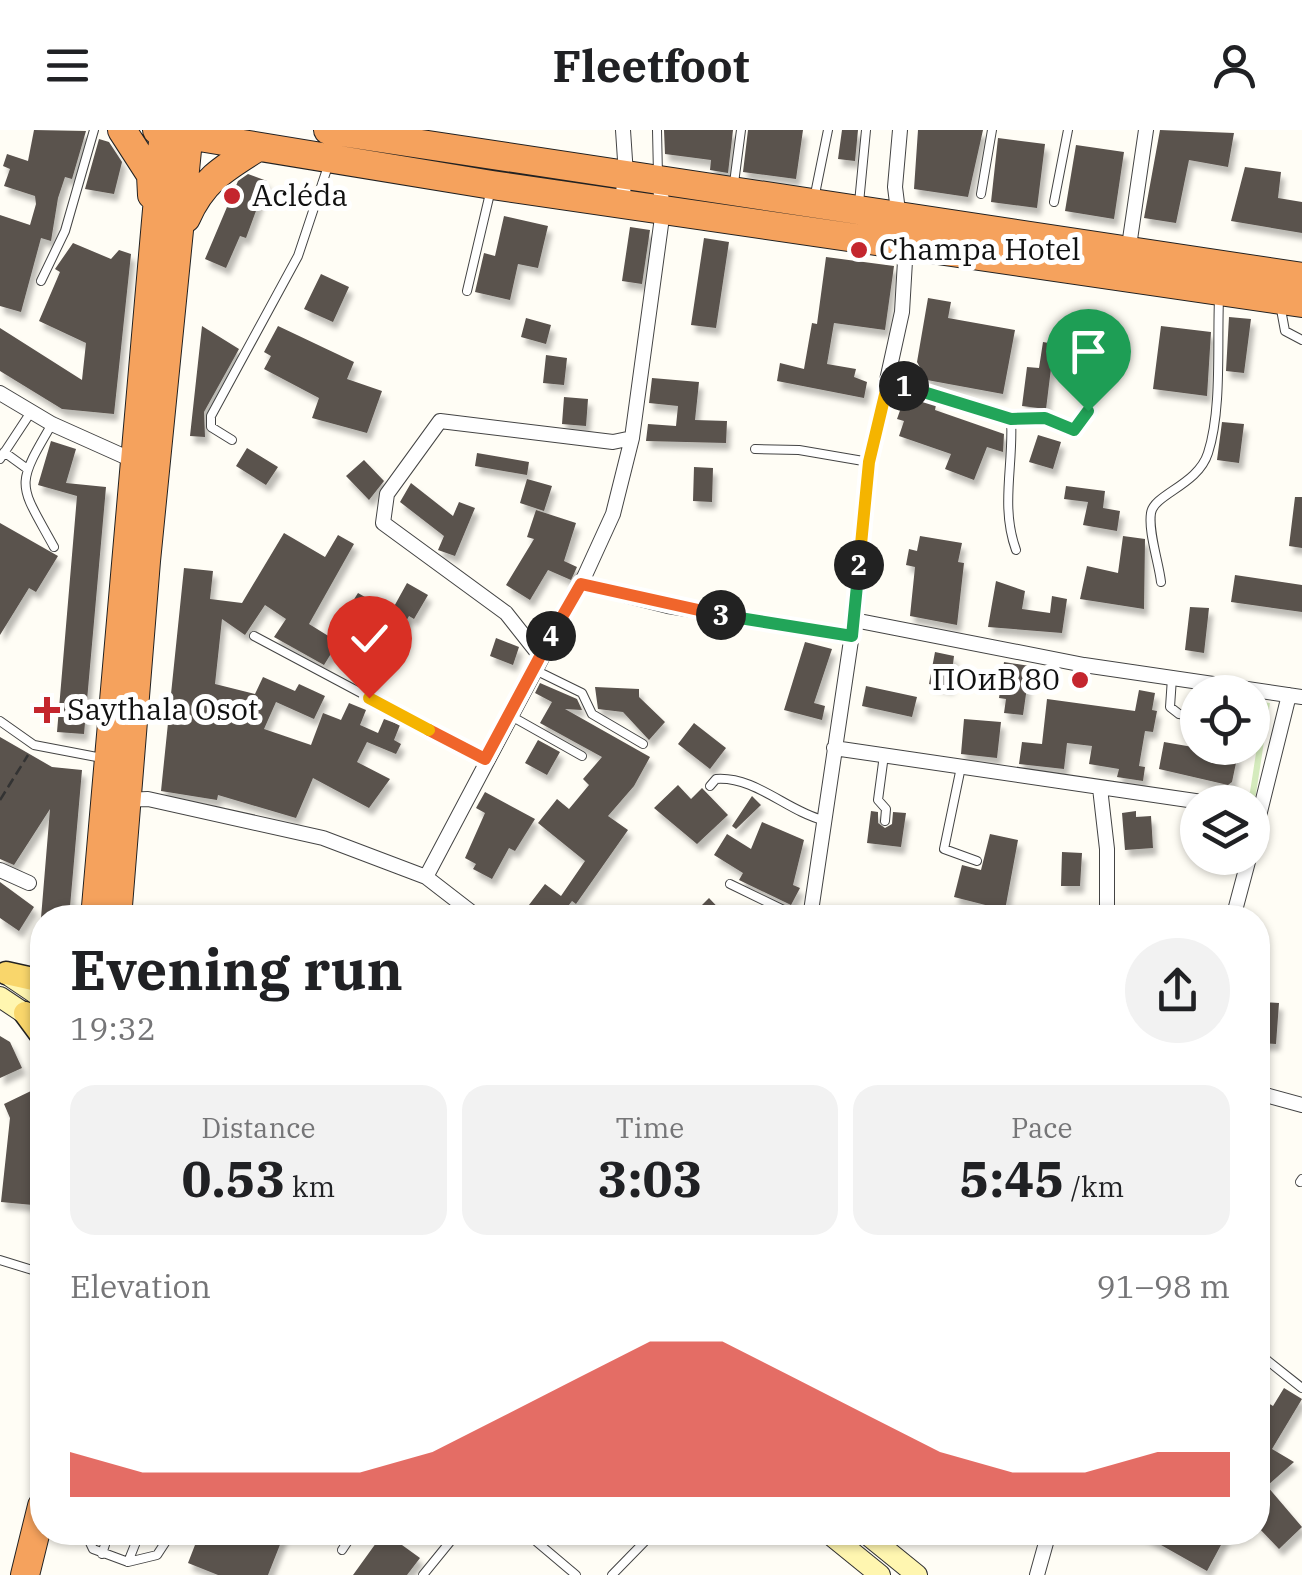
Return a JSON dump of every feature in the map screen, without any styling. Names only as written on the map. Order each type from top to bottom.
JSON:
[{"type":"highway","points":[[122,130],[151,175],[166,236]]},
{"type":"highway","points":[[328,130],[899,217],[1126,263],[1220,289],[1291,301]]},
{"type":"highway","points":[[118,905],[118,800],[172,132],[492,185],[906,245],[1302,277]]},
{"type":"highway","points":[[166,236],[214,174],[258,147]]},
{"type":"highway","points":[[98,905],[118,800],[109,759],[145,463]]},
{"type":"highway","points":[[25,1575],[32,1545]]},
{"type":"main road","points":[[3,971],[30,979]]},
{"type":"street","points":[[621,204],[626,175],[623,130]]},
{"type":"street","points":[[812,905],[852,636],[869,462],[902,312],[906,245],[894,187],[900,130]]},
{"type":"street","points":[[1126,263],[1146,130]]},
{"type":"street","points":[[426,877],[536,662],[581,584],[612,514],[632,438],[663,210],[659,179]]},
{"type":"street","points":[[0,393],[52,424],[145,463]]},
{"type":"street","points":[[536,662],[506,612],[382,522],[382,502],[440,421],[612,442],[632,438]]},
{"type":"street","points":[[581,584],[668,606],[852,636]]},
{"type":"street","points":[[854,620],[1180,679]]},
{"type":"street","points":[[1266,785],[1296,696],[1270,693]]},
{"type":"street","points":[[834,748],[1180,799]]},
{"type":"street","points":[[1100,788],[1108,849],[1107,905]]},
{"type":"street","points":[[118,800],[148,799],[323,838],[426,877],[463,905]]},
{"type":"street","points":[[0,870],[29,883]]},
{"type":"street","points":[[1236,905],[1244,875]]},
{"type":"street","points":[[3,971],[30,1004]]},
{"type":"street","points":[[0,997],[30,1009]]},
{"type":"street","points":[[1270,1096],[1302,1105]]},
{"type":"street","points":[[843,1545],[880,1575]]},
{"type":"street","points":[[880,1545],[917,1575]]},
{"type":"street","points":[[1037,1575],[1045,1545]]},
{"type":"lane","points":[[41,281],[65,231],[94,130]]},
{"type":"lane","points":[[657,130],[659,179]]},
{"type":"lane","points":[[732,192],[741,130]]},
{"type":"lane","points":[[812,205],[828,130]]},
{"type":"lane","points":[[858,212],[866,130]]},
{"type":"lane","points":[[981,194],[992,130]]},
{"type":"lane","points":[[1054,202],[1068,130]]},
{"type":"lane","points":[[232,440],[211,427],[211,416],[298,256],[312,224],[330,159]]},
{"type":"lane","points":[[466,291],[492,185]]},
{"type":"lane","points":[[1162,582],[1151,513],[1157,502],[1194,480],[1208,454],[1214,426],[1220,289]]},
{"type":"lane","points":[[1291,301],[1285,330],[1302,340]]},
{"type":"lane","points":[[888,382],[1011,419],[1045,418],[1074,430],[1088,411],[1096,381]]},
{"type":"lane","points":[[26,468],[1,454],[31,412]]},
{"type":"lane","points":[[1011,419],[1013,450],[1006,514],[1016,550]]},
{"type":"lane","points":[[52,424],[26,468],[23,491],[54,547]]},
{"type":"lane","points":[[755,449],[799,450],[869,462]]},
{"type":"lane","points":[[254,636],[485,759]]},
{"type":"lane","points":[[536,662],[582,693],[592,714],[643,744]]},
{"type":"lane","points":[[1172,678],[1170,706],[1180,714]]},
{"type":"lane","points":[[510,716],[582,756]]},
{"type":"lane","points":[[0,721],[34,745],[109,759]]},
{"type":"lane","points":[[884,755],[878,800],[886,809],[885,821]]},
{"type":"lane","points":[[961,767],[944,848],[976,861]]},
{"type":"lane","points":[[710,786],[716,779],[729,778],[803,815],[824,820]]},
{"type":"lane","points":[[730,884],[773,905]]},
{"type":"lane","points":[[0,1260],[30,1269]]},
{"type":"lane","points":[[1270,1363],[1302,1388]]},
{"type":"lane","points":[[91,1545],[102,1554],[128,1562],[158,1554],[164,1545]]},
{"type":"lane","points":[[102,1554],[105,1545]]},
{"type":"lane","points":[[128,1562],[135,1545]]},
{"type":"lane","points":[[342,1550],[345,1545]]},
{"type":"lane","points":[[423,1575],[447,1545]]},
{"type":"lane","points":[[540,1545],[576,1575]]},
{"type":"lane","points":[[612,1575],[641,1545]]},
{"type":"path","points":[[0,800],[34,745]]},
{"type":"green space","points":[[1254,765],[1260,765],[1257,785],[1251,785]]},
{"type":"building","points":[[34,130],[86,131],[72,179],[65,177],[58,198],[51,241],[41,238],[21,312],[0,306],[0,215],[30,225],[36,204],[35,196],[4,186],[10,169],[3,166],[7,154],[28,161]]},
{"type":"building","points":[[664,130],[733,130],[728,173],[710,170],[711,160],[665,154]]},
{"type":"building","points":[[748,130],[803,130],[796,179],[743,172]]},
{"type":"building","points":[[842,130],[858,130],[855,161],[838,159]]},
{"type":"building","points":[[918,130],[983,130],[968,197],[914,189]]},
{"type":"building","points":[[1160,130],[1234,133],[1228,167],[1189,160],[1176,223],[1144,218]]},
{"type":"building","points":[[998,138],[1045,144],[1037,208],[991,202]]},
{"type":"building","points":[[99,139],[109,142],[122,162],[114,194],[85,189]]},
{"type":"building","points":[[1076,145],[1124,152],[1114,219],[1065,211]]},
{"type":"building","points":[[1245,167],[1281,172],[1278,198],[1302,202],[1302,233],[1231,221]]},
{"type":"building","points":[[248,174],[267,181],[246,238],[240,236],[226,268],[205,259],[238,181]]},
{"type":"building","points":[[504,216],[548,226],[538,268],[518,264],[510,300],[475,292],[484,253],[495,256]]},
{"type":"building","points":[[630,227],[650,230],[642,284],[622,281]]},
{"type":"building","points":[[704,238],[729,242],[716,328],[691,325]]},
{"type":"building","points":[[73,243],[111,259],[119,250],[131,254],[114,414],[62,409],[0,371],[0,328],[82,380],[86,343],[39,321],[60,272],[55,269]]},
{"type":"building","points":[[826,257],[894,266],[885,330],[834,323],[827,364],[856,369],[854,377],[867,382],[864,398],[777,381],[780,363],[804,369],[812,323],[817,324]]},
{"type":"building","points":[[321,274],[349,287],[333,322],[304,309]]},
{"type":"building","points":[[928,298],[951,302],[948,318],[1015,330],[1003,394],[927,380],[917,362]]},
{"type":"building","points":[[1229,317],[1251,319],[1244,373],[1226,371]]},
{"type":"building","points":[[526,318],[551,325],[546,344],[521,337]]},
{"type":"building","points":[[202,326],[239,349],[204,412],[205,437],[190,436]]},
{"type":"building","points":[[278,326],[354,362],[347,379],[382,391],[367,433],[312,418],[319,398],[264,369],[271,356],[264,352]]},
{"type":"building","points":[[1161,326],[1211,332],[1207,396],[1153,389]]},
{"type":"building","points":[[1043,342],[1054,344],[1046,409],[1022,406],[1027,367],[1039,368]]},
{"type":"building","points":[[1077,342],[1113,349],[1110,366],[1074,359]]},
{"type":"building","points":[[546,355],[567,358],[564,385],[543,383]]},
{"type":"building","points":[[652,378],[699,382],[695,420],[727,421],[726,443],[646,441],[648,424],[676,426],[678,406],[649,403]]},
{"type":"building","points":[[564,397],[588,399],[586,426],[562,424]]},
{"type":"building","points":[[917,399],[936,405],[935,410],[1004,434],[1003,452],[987,447],[974,480],[945,469],[951,454],[899,436],[904,421],[897,419],[903,402],[914,406]]},
{"type":"building","points":[[1222,422],[1244,424],[1239,463],[1217,460]]},
{"type":"building","points":[[1038,435],[1061,442],[1053,469],[1029,462]]},
{"type":"building","points":[[51,441],[76,449],[66,483],[106,487],[84,734],[57,732],[77,496],[38,485]]},
{"type":"building","points":[[247,448],[278,467],[266,485],[236,466]]},
{"type":"building","points":[[477,453],[529,462],[527,475],[475,466]]},
{"type":"building","points":[[364,460],[384,481],[369,500],[346,476]]},
{"type":"building","points":[[694,467],[713,468],[712,502],[693,501]]},
{"type":"building","points":[[527,479],[552,486],[544,511],[520,503]]},
{"type":"building","points":[[411,483],[453,516],[459,502],[475,508],[455,556],[438,550],[444,536],[400,502]]},
{"type":"building","points":[[1066,486],[1105,491],[1103,508],[1120,511],[1117,531],[1083,525],[1088,502],[1064,499]]},
{"type":"building","points":[[1295,497],[1302,497],[1302,548],[1289,546]]},
{"type":"building","points":[[536,510],[576,523],[564,561],[577,567],[571,580],[548,570],[530,600],[506,585],[534,539],[527,537]]},
{"type":"building","points":[[0,523],[58,556],[36,592],[29,588],[0,635]]},
{"type":"building","points":[[284,533],[325,557],[338,535],[354,544],[309,624],[330,637],[358,593],[391,612],[407,583],[428,595],[414,619],[409,616],[370,686],[353,677],[366,653],[340,639],[324,665],[274,637],[286,619],[265,605],[245,635],[222,619],[215,684],[255,694],[263,677],[295,691],[299,684],[325,696],[314,719],[276,702],[264,729],[311,745],[323,713],[341,720],[349,703],[366,710],[360,725],[378,733],[384,719],[400,725],[394,740],[401,744],[396,754],[367,742],[357,762],[390,779],[369,808],[313,778],[296,818],[218,795],[217,800],[161,791],[184,568],[213,571],[210,599],[242,603]]},
{"type":"building","points":[[920,536],[962,543],[958,562],[964,563],[957,625],[910,616],[915,567],[906,565],[909,549],[917,551]]},
{"type":"building","points":[[1123,536],[1145,539],[1144,609],[1080,599],[1087,566],[1118,573]]},
{"type":"building","points":[[1235,575],[1302,585],[1302,612],[1231,602]]},
{"type":"building","points":[[996,581],[1025,591],[1022,609],[1050,613],[1052,596],[1067,599],[1062,633],[988,627]]},
{"type":"building","points":[[1190,607],[1209,608],[1204,653],[1185,650]]},
{"type":"building","points":[[496,638],[519,647],[513,665],[490,656]]},
{"type":"building","points":[[805,642],[832,649],[814,703],[825,706],[822,720],[784,710]]},
{"type":"building","points":[[935,652],[954,656],[950,688],[929,684]]},
{"type":"building","points":[[1004,662],[1030,666],[1023,715],[1004,713],[1006,699],[999,698]]},
{"type":"building","points":[[540,683],[577,699],[582,710],[565,709],[650,757],[634,786],[608,816],[628,830],[576,904],[572,901],[569,905],[529,905],[545,884],[561,896],[585,861],[538,823],[557,799],[569,809],[589,785],[583,779],[602,757],[540,723],[552,702],[535,693]]},
{"type":"building","points":[[866,686],[917,697],[912,717],[862,706]]},
{"type":"building","points":[[595,687],[639,689],[639,697],[665,722],[649,740],[623,712],[598,709]]},
{"type":"building","points":[[1139,690],[1155,693],[1152,710],[1157,711],[1153,732],[1145,731],[1139,766],[1145,767],[1143,781],[1117,777],[1119,769],[1089,764],[1092,746],[1067,743],[1064,769],[1019,764],[1022,742],[1042,744],[1047,699],[1135,711]]},
{"type":"building","points":[[964,719],[1001,722],[997,758],[961,754]]},
{"type":"building","points":[[694,723],[726,748],[710,769],[678,744]]},
{"type":"building","points":[[0,737],[52,767],[82,770],[70,905],[42,905],[50,809],[14,865],[0,859]]},
{"type":"building","points":[[538,740],[560,752],[547,775],[525,763]]},
{"type":"building","points":[[1164,742],[1180,745],[1180,765],[1236,765],[1228,785],[1159,769]]},
{"type":"building","points":[[678,785],[691,799],[702,788],[728,815],[697,844],[654,808]]},
{"type":"building","points":[[485,792],[535,819],[515,851],[509,848],[492,879],[473,869],[476,864],[465,858],[485,813],[476,808]]},
{"type":"building","points":[[752,796],[761,805],[736,829],[732,826]]},
{"type":"building","points":[[871,811],[878,812],[878,823],[885,828],[892,824],[893,812],[906,813],[901,847],[867,843]]},
{"type":"building","points":[[1136,811],[1136,817],[1151,816],[1153,848],[1125,850],[1122,813]]},
{"type":"building","points":[[762,822],[804,840],[793,885],[800,888],[791,905],[739,880],[743,873],[714,855],[727,834],[751,849]]},
{"type":"building","points":[[990,834],[1018,840],[1006,905],[985,905],[954,897],[962,865],[981,870]]},
{"type":"building","points":[[1062,852],[1082,853],[1080,886],[1061,886]]},
{"type":"building","points":[[0,882],[31,905],[19,931],[0,918]]},
{"type":"building","points":[[1270,1002],[1279,1003],[1276,1044],[1270,1044]]},
{"type":"building","points":[[0,1036],[10,1042],[22,1068],[0,1078]]},
{"type":"building","points":[[30,1091],[30,1205],[1,1202],[10,1118],[4,1104]]},
{"type":"building","points":[[1284,1388],[1302,1399],[1272,1449],[1294,1462],[1270,1483],[1270,1404],[1273,1406]]},
{"type":"building","points":[[1270,1490],[1302,1527],[1279,1549],[1270,1540]]},
{"type":"building","points":[[195,1545],[280,1545],[268,1575],[218,1575],[188,1563]]},
{"type":"building","points":[[375,1545],[402,1545],[420,1558],[407,1575],[353,1575]]},
{"type":"building","points":[[1161,1545],[1221,1545],[1207,1571]]},
{"type":"place","name":"Acléda","points":[[232,196]]},
{"type":"place","name":"Champa Hotel","points":[[859,250]]},
{"type":"place","name":"ПОиВ 80","points":[[1080,680]]},
{"type":"place","name":"Saythala Osot","points":[[47,710]]},
{"type":"route","points":[[369,698],[485,759],[581,584],[668,606],[852,636],[869,462],[888,382],[1011,419],[1045,418],[1074,430],[1082,426],[1088,411]]}]
